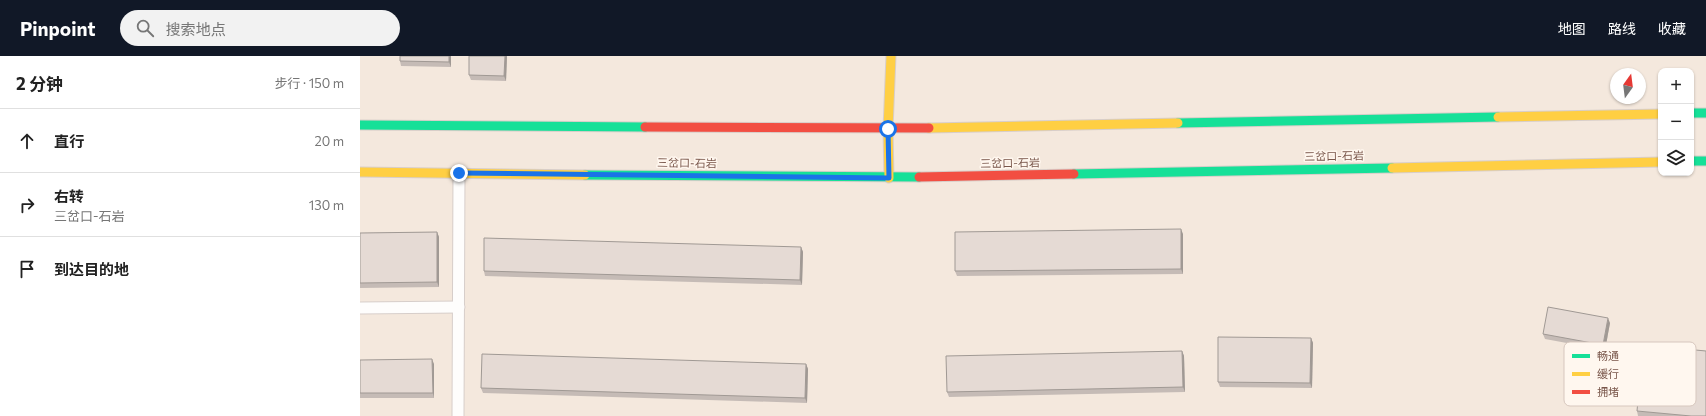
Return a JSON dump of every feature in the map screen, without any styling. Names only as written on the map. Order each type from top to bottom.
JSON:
[{"type":"main road","points":[[889,178],[888,129],[891,56]]},
{"type":"main road","points":[[1694,113],[1706,113]]},
{"type":"main road","points":[[360,125],[888,129],[1658,114]]},
{"type":"main road","points":[[1694,161],[1706,161]]},
{"type":"main road","name":"三岔口-石岩","points":[[360,172],[889,178],[1658,162]]},
{"type":"lane","points":[[458,416],[459,173]]},
{"type":"lane","points":[[360,308],[459,307]]},
{"type":"shaded area","points":[[360,56],[1706,56],[1706,416],[360,416]]},
{"type":"building","points":[[400,56],[449,56],[449,62],[400,61]]},
{"type":"building","points":[[469,56],[505,56],[504,76],[469,75]]},
{"type":"building","points":[[1181,229],[1181,269],[955,271],[955,232]]},
{"type":"building","points":[[437,232],[437,282],[360,283],[360,233]]},
{"type":"building","points":[[484,238],[801,247],[800,280],[484,271]]},
{"type":"building","points":[[1548,307],[1608,318],[1604,342],[1587,342],[1543,334]]},
{"type":"building","points":[[1218,337],[1311,338],[1310,383],[1218,382]]},
{"type":"building","points":[[1696,350],[1706,351],[1706,416],[1637,411],[1637,406],[1696,406]]},
{"type":"building","points":[[1182,351],[1183,387],[947,392],[946,356]]},
{"type":"building","points":[[482,354],[806,364],[805,398],[481,388]]},
{"type":"building","points":[[432,359],[433,393],[360,393],[360,360]]},
{"type":"traffic: fast","points":[[1694,113],[1706,113]]},
{"type":"traffic: fast","points":[[1178,123],[1498,117]]},
{"type":"traffic: fast","points":[[360,125],[645,127]]},
{"type":"traffic: fast","points":[[1694,161],[1706,161]]},
{"type":"traffic: fast","points":[[1074,174],[1392,168]]},
{"type":"traffic: fast","points":[[585,175],[919,177]]},
{"type":"traffic: slow","points":[[889,178],[888,129],[891,56]]},
{"type":"traffic: slow","points":[[1498,117],[1658,114]]},
{"type":"traffic: slow","points":[[929,128],[1178,123]]},
{"type":"traffic: slow","points":[[1392,168],[1658,162]]},
{"type":"traffic: slow","points":[[360,172],[585,175]]},
{"type":"traffic: jam","points":[[645,127],[929,128]]},
{"type":"traffic: jam","points":[[919,177],[1074,174]]},
{"type":"route","points":[[459,173],[889,178],[888,129]]}]
